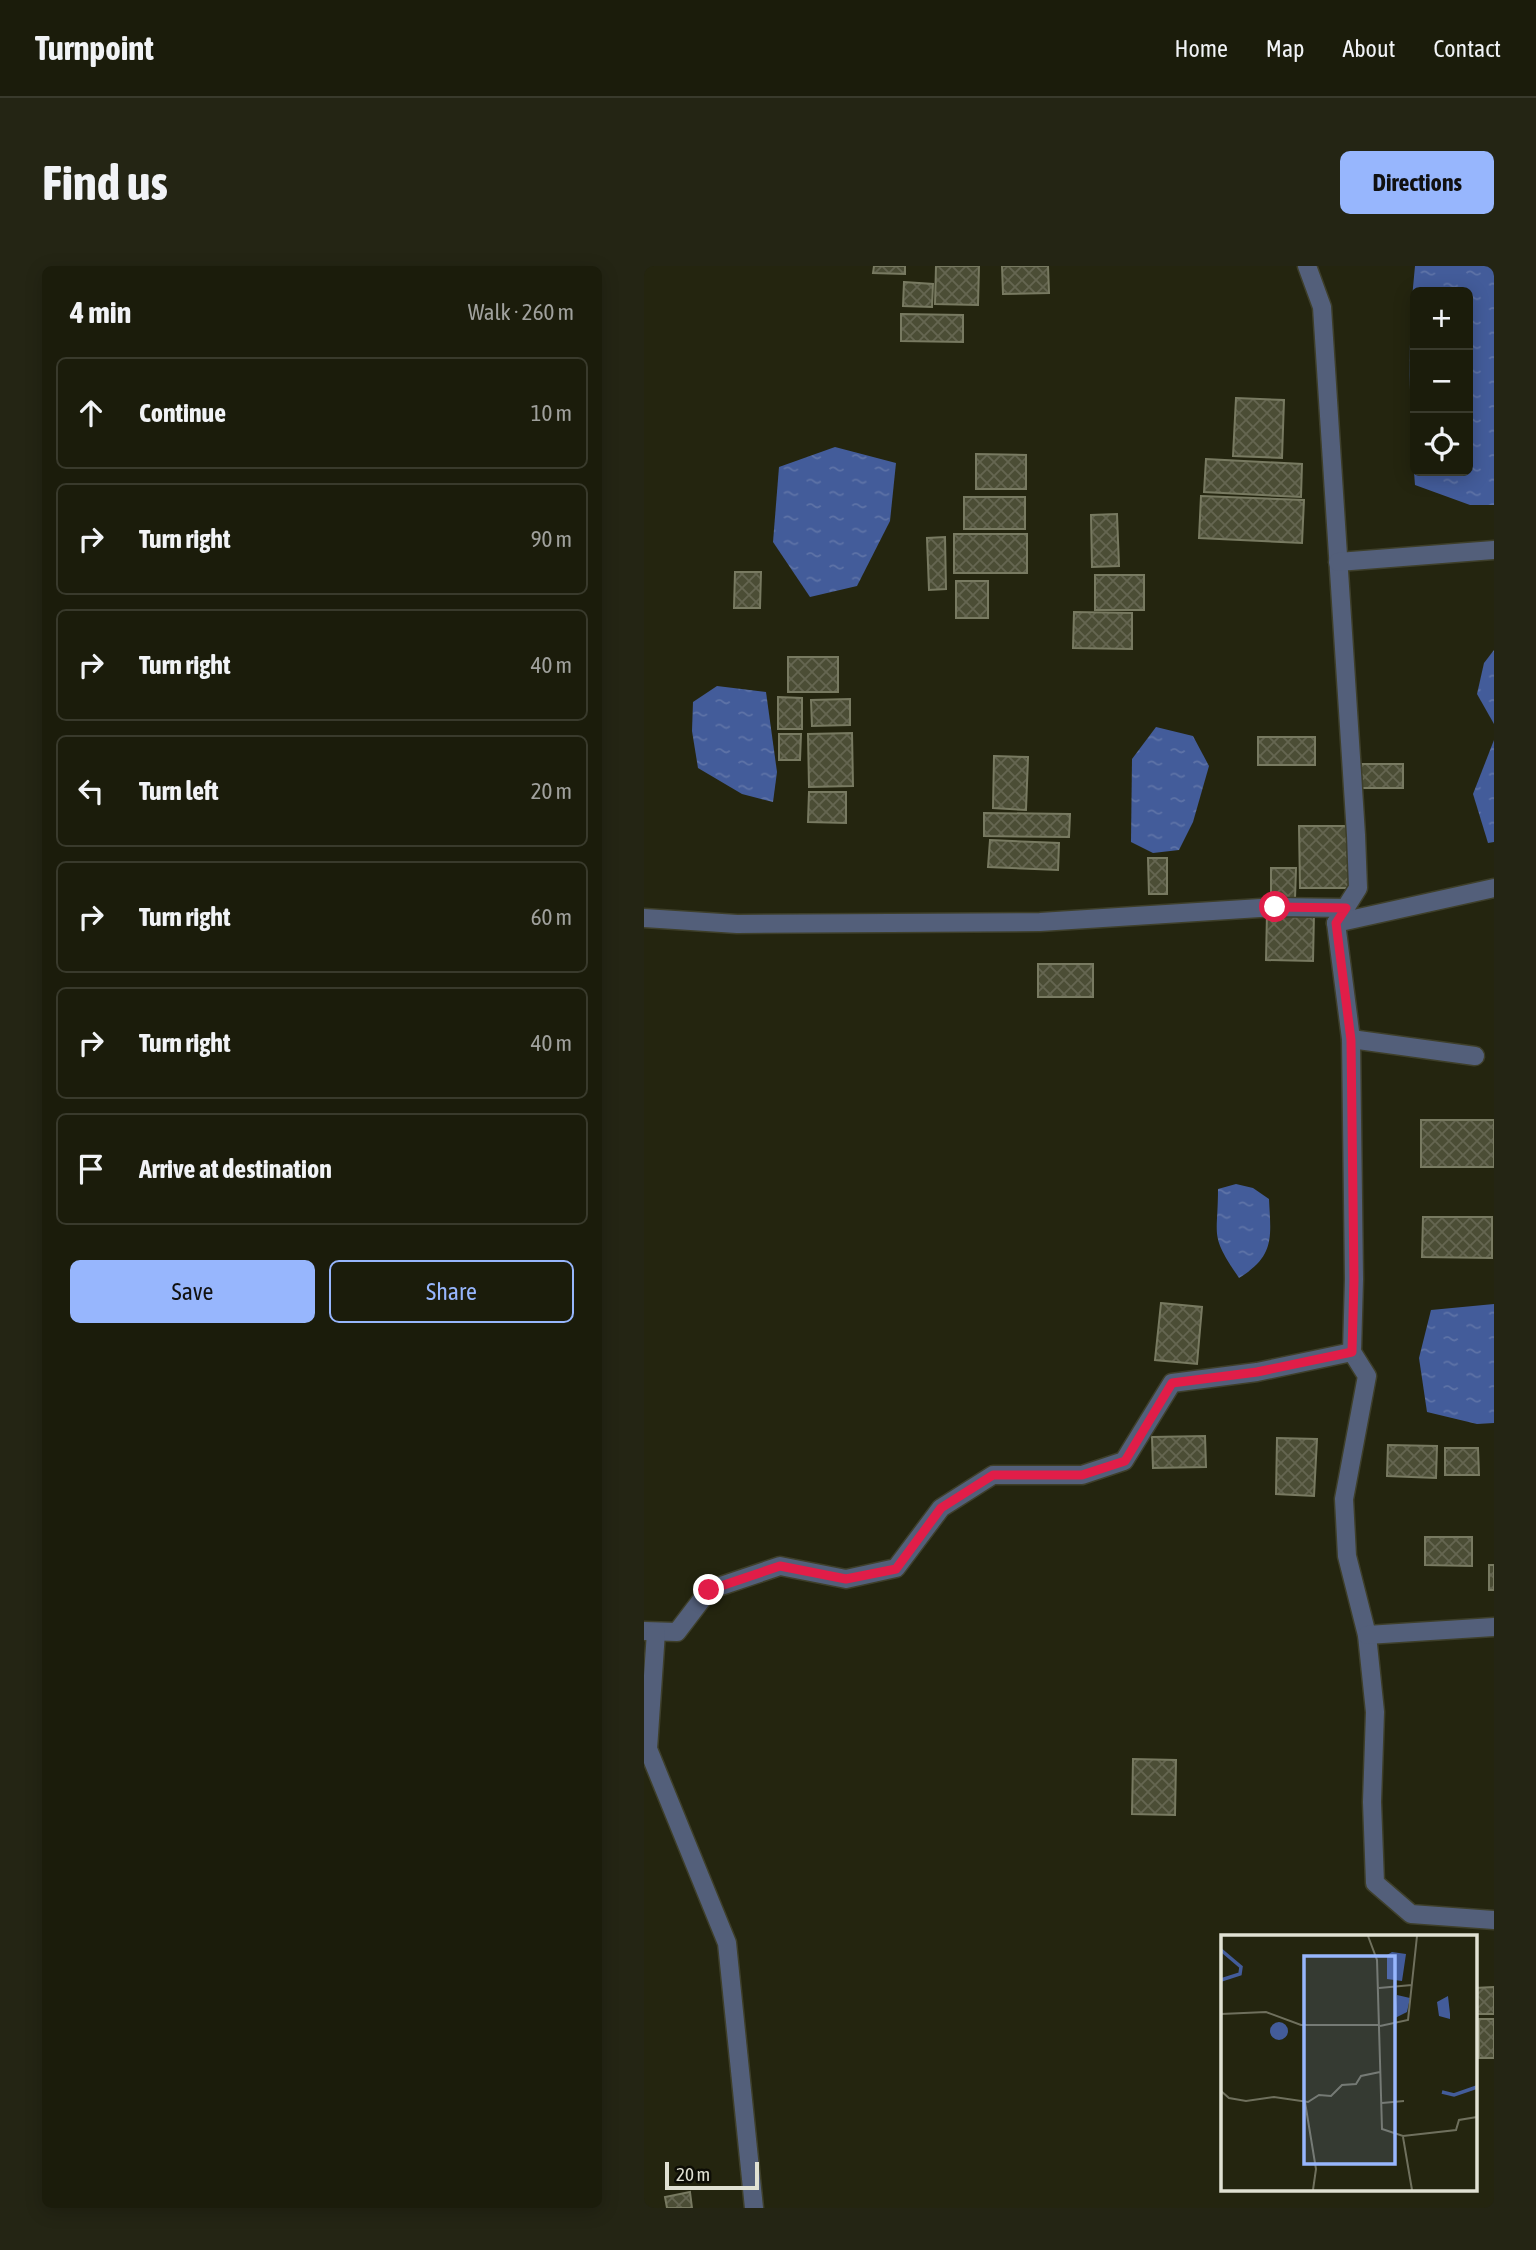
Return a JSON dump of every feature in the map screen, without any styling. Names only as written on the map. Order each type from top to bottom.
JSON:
[{"type":"street","points":[[1307,266],[1322,307],[1358,888],[1341,916],[1351,1040],[1354,1279],[1352,1352],[1367,1377],[1344,1499],[1347,1556],[1367,1635],[1375,1712],[1375,1883],[1411,1914],[1494,1920]]},
{"type":"street","points":[[1338,562],[1494,550]]},
{"type":"street","points":[[644,918],[737,924],[1040,922],[1275,907],[1341,916],[1494,888]]},
{"type":"street","points":[[1351,1040],[1475,1056]]},
{"type":"street","points":[[754,2208],[727,1943],[648,1749],[650,1632],[677,1632],[709,1590],[780,1566],[846,1579],[896,1569],[941,1508],[993,1475],[1082,1475],[1125,1461],[1172,1383],[1257,1372],[1352,1352]]},
{"type":"street","points":[[1367,1635],[1494,1627]]},
{"type":"water","points":[[1415,266],[1494,266],[1494,505],[1470,505],[1415,485],[1414,476],[1473,476],[1473,287],[1413,287]]},
{"type":"water","points":[[835,447],[896,463],[890,521],[857,586],[810,597],[773,542],[779,467]]},
{"type":"water","points":[[1494,650],[1494,724],[1477,694],[1484,663]]},
{"type":"water","points":[[717,686],[766,692],[777,772],[773,802],[742,794],[698,768],[692,731],[693,702]]},
{"type":"water","points":[[1156,727],[1193,736],[1209,766],[1193,822],[1179,850],[1153,853],[1131,842],[1132,759]]},
{"type":"water","points":[[1494,740],[1494,842],[1488,843],[1473,794]]},
{"type":"water","points":[[1236,1184],[1253,1188],[1269,1199],[1270,1225],[1265,1254],[1251,1270],[1239,1278],[1223,1252],[1217,1235],[1218,1189]]},
{"type":"water","points":[[1494,1304],[1494,1423],[1477,1424],[1427,1412],[1419,1358],[1431,1310]]},
{"type":"building","points":[[874,266],[905,266],[905,274],[873,273]]},
{"type":"building","points":[[936,266],[979,266],[978,305],[935,304]]},
{"type":"building","points":[[1002,266],[1048,266],[1049,293],[1003,294]]},
{"type":"building","points":[[904,282],[933,284],[932,307],[903,306]]},
{"type":"building","points":[[901,314],[963,315],[963,342],[901,341]]},
{"type":"building","points":[[1236,398],[1284,400],[1282,458],[1233,456]]},
{"type":"building","points":[[976,454],[1026,455],[1026,489],[976,489]]},
{"type":"building","points":[[1206,459],[1302,464],[1301,497],[1204,492]]},
{"type":"building","points":[[1201,496],[1304,500],[1302,543],[1199,538]]},
{"type":"building","points":[[964,497],[1025,497],[1025,529],[964,529]]},
{"type":"building","points":[[1117,514],[1119,566],[1092,567],[1091,515]]},
{"type":"building","points":[[954,534],[1027,534],[1027,573],[954,573]]},
{"type":"building","points":[[945,537],[946,589],[929,590],[927,538]]},
{"type":"building","points":[[735,572],[761,572],[760,608],[734,608]]},
{"type":"building","points":[[1095,575],[1144,575],[1144,610],[1095,610]]},
{"type":"building","points":[[956,581],[988,581],[988,618],[956,618]]},
{"type":"building","points":[[1074,612],[1132,613],[1132,649],[1073,648]]},
{"type":"building","points":[[788,657],[838,657],[838,692],[788,692]]},
{"type":"building","points":[[778,697],[802,698],[802,729],[778,729]]},
{"type":"building","points":[[850,699],[850,725],[812,726],[811,700]]},
{"type":"building","points":[[852,733],[853,786],[809,787],[808,734]]},
{"type":"building","points":[[779,734],[801,734],[800,760],[779,760]]},
{"type":"building","points":[[1258,737],[1315,737],[1315,765],[1258,765]]},
{"type":"building","points":[[994,756],[1028,757],[1026,810],[993,808]]},
{"type":"building","points":[[1360,764],[1403,764],[1403,788],[1361,788]]},
{"type":"building","points":[[809,792],[846,792],[846,823],[808,822]]},
{"type":"building","points":[[984,813],[1070,814],[1069,837],[984,836]]},
{"type":"building","points":[[1299,826],[1350,826],[1350,888],[1300,888]]},
{"type":"building","points":[[990,840],[1059,843],[1058,870],[988,867]]},
{"type":"building","points":[[1148,858],[1167,858],[1167,894],[1149,894]]},
{"type":"building","points":[[1271,868],[1296,868],[1295,899],[1271,899]]},
{"type":"building","points":[[1267,912],[1314,913],[1313,961],[1266,960]]},
{"type":"building","points":[[1038,964],[1093,964],[1093,997],[1038,997]]},
{"type":"building","points":[[1421,1120],[1494,1120],[1494,1167],[1421,1167]]},
{"type":"building","points":[[1423,1217],[1492,1217],[1492,1258],[1422,1257]]},
{"type":"building","points":[[1161,1303],[1202,1307],[1197,1364],[1155,1360]]},
{"type":"building","points":[[1205,1436],[1206,1467],[1153,1468],[1152,1437]]},
{"type":"building","points":[[1277,1438],[1317,1439],[1314,1496],[1276,1494]]},
{"type":"building","points":[[1388,1445],[1437,1446],[1436,1478],[1387,1476]]},
{"type":"building","points":[[1445,1448],[1478,1448],[1479,1475],[1445,1475]]},
{"type":"building","points":[[1425,1537],[1472,1537],[1472,1566],[1425,1565]]},
{"type":"building","points":[[1489,1565],[1494,1565],[1494,1590],[1489,1590]]},
{"type":"building","points":[[1133,1759],[1176,1760],[1175,1815],[1132,1814]]},
{"type":"building","points":[[1494,1987],[1494,2014],[1476,2014],[1476,1988]]},
{"type":"building","points":[[1479,2019],[1494,2019],[1494,2058],[1479,2058]]},
{"type":"building","points":[[690,2192],[692,2208],[667,2208],[665,2197]]},
{"type":"route","points":[[709,1590],[780,1566],[846,1579],[896,1569],[941,1508],[993,1475],[1082,1475],[1125,1461],[1172,1383],[1257,1372],[1352,1352],[1354,1279],[1351,1040],[1336,923],[1346,908],[1275,907]]}]
